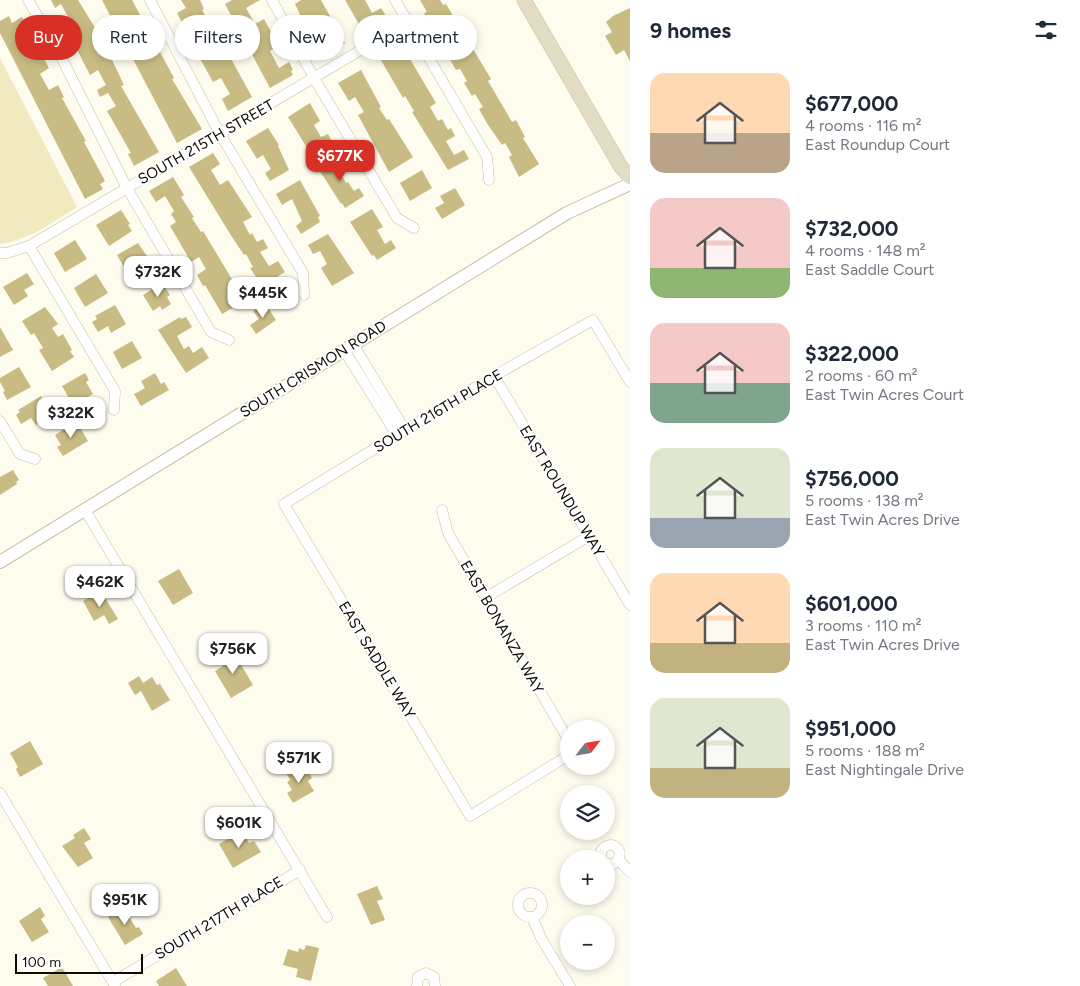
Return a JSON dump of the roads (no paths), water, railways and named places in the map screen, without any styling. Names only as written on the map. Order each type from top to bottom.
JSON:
[{"type":"main road","points":[[524,0],[616,158],[630,177]]},
{"type":"street","points":[[28,0],[56,47],[127,188],[212,332],[229,340]]},
{"type":"street","points":[[150,0],[220,134],[303,272],[304,295]]},
{"type":"street","points":[[272,0],[314,78],[397,218],[414,228]]},
{"type":"street","points":[[395,0],[404,15]]},
{"type":"street","name":"SOUTH 215TH STREET","points":[[0,253],[7,253],[29,246],[354,54]]},
{"type":"street","points":[[430,60],[487,157],[489,180]]},
{"type":"street","name":"SOUTH CRISMON ROAD","points":[[0,562],[566,213],[630,184]]},
{"type":"street","points":[[29,246],[115,391],[114,410]]},
{"type":"street","name":"SOUTH 216TH PLACE","points":[[284,504],[494,376],[593,320],[630,382]]},
{"type":"street","points":[[348,347],[401,433]]},
{"type":"street","name":"EAST ROUNDUP WAY","points":[[494,376],[630,605]]},
{"type":"street","points":[[0,420],[20,454],[35,459]]},
{"type":"street","name":"EAST SADDLE WAY","points":[[284,504],[470,816],[560,761]]},
{"type":"street","points":[[85,510],[328,917]]},
{"type":"street","name":"EAST BONANZA WAY","points":[[442,510],[448,533],[560,727]]},
{"type":"street","points":[[485,598],[589,536]]},
{"type":"street","points":[[0,793],[114,984]]},
{"type":"street","points":[[601,850],[612,844],[620,850],[619,860],[615,863]]},
{"type":"street","points":[[619,860],[630,872]]},
{"type":"street","name":"SOUTH 217TH PLACE","points":[[114,984],[300,870]]},
{"type":"street","points":[[532,917],[541,938],[570,986]]},
{"type":"street","points":[[417,986],[418,977],[426,973],[434,977],[435,986]]}]
